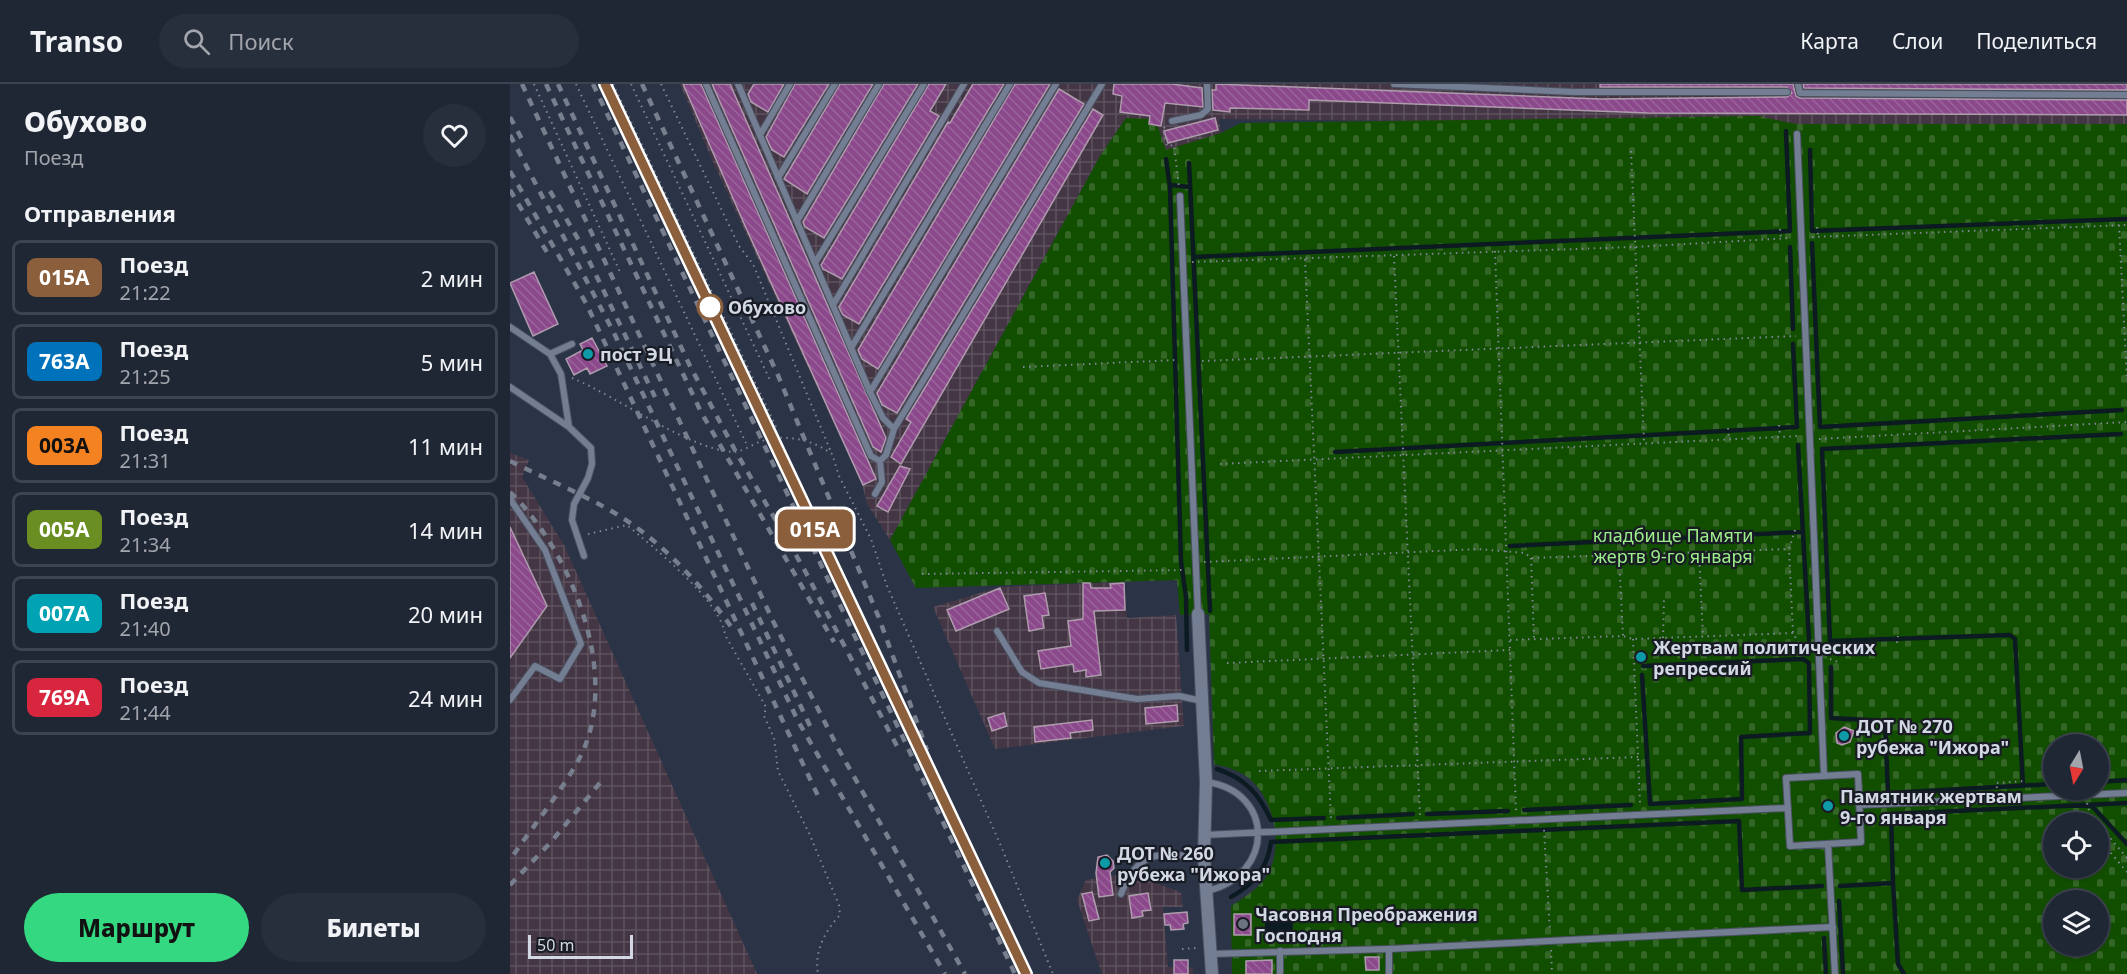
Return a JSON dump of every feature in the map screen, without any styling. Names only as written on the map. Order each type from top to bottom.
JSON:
[{"type":"street","points":[[1198,614],[1206,782],[1204,857],[1212,974]]},
{"type":"lane","points":[[706,84],[862,435],[872,456],[880,461]]},
{"type":"lane","points":[[738,84],[870,392],[883,418],[894,429]]},
{"type":"lane","points":[[742,92],[747,84]]},
{"type":"lane","points":[[760,135],[790,84]]},
{"type":"lane","points":[[778,178],[835,84]]},
{"type":"lane","points":[[796,221],[879,84]]},
{"type":"lane","points":[[814,263],[924,84]]},
{"type":"lane","points":[[833,305],[964,84]]},
{"type":"lane","points":[[851,348],[1010,84]]},
{"type":"lane","points":[[870,392],[1056,84]]},
{"type":"lane","points":[[880,461],[886,455],[894,429],[1101,84]]},
{"type":"lane","points":[[1172,121],[1201,115],[1208,109],[1207,84]]},
{"type":"lane","points":[[1394,84],[1574,92],[1787,92]]},
{"type":"lane","points":[[1798,84],[1800,93],[2127,96]]},
{"type":"lane","points":[[1797,134],[1824,776]]},
{"type":"lane","points":[[1180,196],[1198,614]]},
{"type":"lane","points":[[510,327],[550,354],[561,374],[569,427]]},
{"type":"lane","points":[[550,354],[572,344]]},
{"type":"lane","points":[[510,387],[569,427],[591,448],[592,464],[572,520],[584,556]]},
{"type":"lane","points":[[875,494],[882,482],[880,461]]},
{"type":"lane","points":[[510,499],[545,550],[582,644],[560,679],[535,666],[510,700]]},
{"type":"lane","points":[[997,631],[1022,672],[1039,683],[1137,699],[1179,696],[1203,701]]},
{"type":"lane","points":[[1858,774],[1860,805],[1862,842],[1790,846],[1786,778],[1858,774]]},
{"type":"lane","points":[[1206,782],[1225,786],[1241,797],[1253,813],[1258,832],[1257,849],[1250,865],[1239,878],[1224,887],[1208,891]]},
{"type":"lane","points":[[1860,805],[2127,793]]},
{"type":"lane","points":[[1204,835],[1788,808]]},
{"type":"lane","points":[[1828,844],[1835,974]]},
{"type":"lane","points":[[1121,894],[1133,869],[1149,856],[1204,857]]},
{"type":"lane","points":[[1211,954],[1389,949],[1833,927]]},
{"type":"lane","points":[[1389,949],[1389,974]]},
{"type":"lane","points":[[1280,951],[1280,974]]},
{"type":"path","points":[[534,84],[620,272]]},
{"type":"path","points":[[576,84],[746,443]]},
{"type":"path","points":[[613,84],[778,431]]},
{"type":"path","points":[[631,84],[770,380]]},
{"type":"path","points":[[661,84],[739,246],[753,264],[839,476],[871,539],[887,586],[1001,846],[1053,974]]},
{"type":"path","points":[[1172,121],[1163,129],[1167,146],[1174,145],[1179,183]]},
{"type":"path","points":[[1631,152],[1644,443]]},
{"type":"path","points":[[2119,225],[2127,381]]},
{"type":"path","points":[[1197,262],[1634,247],[1818,236],[2127,225]]},
{"type":"path","points":[[1817,227],[1818,236]]},
{"type":"path","points":[[1780,229],[1781,238]]},
{"type":"path","points":[[1495,250],[1516,820]]},
{"type":"path","points":[[1394,256],[1420,825]]},
{"type":"path","points":[[1305,259],[1332,829]]},
{"type":"path","points":[[1202,362],[1805,336]]},
{"type":"path","points":[[1023,367],[1178,360]]},
{"type":"path","points":[[561,374],[589,385],[686,437],[722,449],[736,452],[772,438],[790,437],[817,445],[832,454]]},
{"type":"path","points":[[1220,464],[1404,453],[1780,436],[1811,439],[2127,422]]},
{"type":"path","points":[[1779,425],[1780,436]]},
{"type":"path","points":[[1728,428],[1729,439]]},
{"type":"path","points":[[577,535],[599,533],[627,525],[671,562],[724,626],[725,635],[766,707],[764,716],[774,738],[778,771],[809,833],[839,905],[840,915],[828,928],[822,942],[816,963],[818,974]]},
{"type":"path","points":[[1796,530],[1796,536],[1789,549],[1793,633],[1798,642],[1819,655]]},
{"type":"path","points":[[1210,562],[1478,549],[1525,553],[1531,558],[1789,549]]},
{"type":"path","points":[[1698,553],[1703,637]]},
{"type":"path","points":[[1619,556],[1623,636]]},
{"type":"path","points":[[1531,558],[1534,639]]},
{"type":"path","points":[[922,574],[1185,570]]},
{"type":"path","points":[[1663,638],[1664,598]]},
{"type":"path","points":[[1510,640],[1623,636],[1633,639],[1793,633]]},
{"type":"path","points":[[1897,644],[1898,636]]},
{"type":"path","points":[[1633,639],[1641,815]]},
{"type":"path","points":[[1227,663],[1510,650]]},
{"type":"path","points":[[1259,771],[1514,764],[1638,757]]},
{"type":"path","points":[[1996,783],[2026,781]]},
{"type":"path","points":[[1544,825],[1552,974]]},
{"type":"path","points":[[2109,837],[2127,858]]},
{"type":"path","points":[[2109,851],[2127,872]]},
{"type":"shaded area","points":[[680,84],[2127,84],[2127,125],[1795,125],[1219,119],[1221,134],[1166,150],[1158,127],[1126,118],[1100,156],[890,540],[867,504],[862,484],[712,160]]},
{"type":"shaded area","points":[[510,453],[529,460],[522,477],[564,545],[757,974],[510,974]]},
{"type":"shaded area","points":[[1124,582],[1127,618],[1176,615],[1184,726],[995,749],[933,607],[1000,587]]},
{"type":"shaded area","points":[[1123,874],[1181,892],[1183,907],[1163,907],[1168,967],[1193,968],[1193,974],[1102,974],[1077,900],[1086,880]]},
{"type":"shaded area","points":[[1279,911],[1289,915],[1293,925],[1289,935],[1279,939],[1269,935],[1265,925],[1269,915]]},
{"type":"green space","name":"кладбище Памяти жертв 9-го января","points":[[1758,116],[1796,124],[2127,124],[2127,974],[1232,974],[1231,906],[1253,891],[1264,880],[1270,869],[1276,842],[1272,815],[1260,791],[1244,775],[1214,764],[1209,614],[1180,615],[1177,580],[916,588],[890,540],[1100,156],[1126,118],[1149,119],[1148,124],[1158,127],[1166,150],[1221,133],[1241,123]]},
{"type":"building","points":[[683,84],[701,84],[876,479],[863,485]]},
{"type":"building","points":[[712,84],[730,84],[886,438],[881,452],[873,447]]},
{"type":"building","points":[[754,84],[784,84],[768,112],[751,102],[748,94]]},
{"type":"building","points":[[795,84],[829,84],[784,157],[772,150],[766,137]]},
{"type":"building","points":[[840,84],[873,84],[807,194],[784,179]]},
{"type":"building","points":[[884,84],[918,84],[824,238],[805,227],[803,222]]},
{"type":"building","points":[[929,84],[946,84],[930,111],[939,116],[842,279],[823,269],[821,265]]},
{"type":"building","points":[[973,84],[1004,84],[859,324],[843,315],[839,307],[948,122],[950,123]]},
{"type":"building","points":[[1015,84],[1050,84],[878,369],[862,359],[858,350]]},
{"type":"building","points":[[1114,84],[1172,84],[1202,88],[1203,107],[1165,103],[1161,126],[1149,124],[1150,116],[1120,112],[1122,96],[1113,94]]},
{"type":"building","points":[[1216,84],[1600,99],[1787,97],[1792,93],[1787,87],[1600,87],[1600,84],[1793,84],[1796,96],[1800,98],[2127,100],[2127,115],[1648,113],[1309,100],[1309,110],[1230,108],[1230,112],[1213,110],[1212,90],[1216,90]]},
{"type":"building","points":[[1803,84],[2127,84],[2127,90],[1804,88]]},
{"type":"building","points":[[1059,89],[1084,104],[897,413],[882,405],[877,393]]},
{"type":"building","points":[[1093,109],[1103,115],[901,464],[891,457],[911,422],[906,419]]},
{"type":"building","points":[[1215,118],[1218,130],[1168,143],[1164,131]]},
{"type":"building","points":[[534,272],[558,324],[533,336],[510,283]]},
{"type":"building","name":"пост ЭЦ","points":[[592,338],[607,366],[590,374],[587,368],[574,375],[566,359],[583,350],[580,344]]},
{"type":"building","points":[[900,466],[910,469],[888,512],[877,506]]},
{"type":"building","points":[[510,527],[547,606],[510,658]]},
{"type":"building","points":[[1083,583],[1090,583],[1091,588],[1111,588],[1110,584],[1124,583],[1125,610],[1094,611],[1101,675],[1086,677],[1086,670],[1074,672],[1073,664],[1041,669],[1038,651],[1071,646],[1068,621],[1083,619]]},
{"type":"building","points":[[1000,588],[1009,609],[956,631],[947,610]]},
{"type":"building","points":[[1045,593],[1049,615],[1042,616],[1044,628],[1029,631],[1024,596]]},
{"type":"building","points":[[1177,705],[1178,721],[1146,724],[1145,708]]},
{"type":"building","points":[[1004,713],[1007,726],[992,731],[988,718]]},
{"type":"building","points":[[1092,720],[1093,730],[1070,733],[1071,738],[1035,742],[1034,727]]},
{"type":"building","name":"ДОТ № 270 рубежа \"Ижора\"","points":[[1844,727],[1854,731],[1850,742],[1842,745],[1837,743],[1836,733]]},
{"type":"building","points":[[1107,855],[1113,861],[1114,868],[1110,872],[1113,895],[1099,897],[1096,873],[1098,857]]},
{"type":"building","points":[[1092,892],[1099,919],[1089,921],[1082,894]]},
{"type":"building","points":[[1148,893],[1151,910],[1142,911],[1143,916],[1132,918],[1129,896]]},
{"type":"building","points":[[1187,912],[1188,923],[1183,924],[1184,929],[1171,930],[1170,925],[1165,925],[1164,914]]},
{"type":"building","name":"Часовня Преображения Господня","points":[[1234,914],[1251,914],[1251,935],[1234,935]]},
{"type":"building","points":[[1365,957],[1379,957],[1379,970],[1366,970]]},
{"type":"building","points":[[1174,960],[1188,960],[1188,974],[1174,974]]},
{"type":"building","points":[[1272,960],[1272,974],[1246,974],[1246,961]]},
{"type":"waterway","points":[[1194,257],[1790,231],[1786,131]]},
{"type":"waterway","points":[[1810,150],[1812,231],[2127,219]]},
{"type":"waterway","points":[[1166,159],[1170,187],[1181,562],[1186,597],[1187,650]]},
{"type":"waterway","points":[[1189,163],[1210,611]]},
{"type":"waterway","points":[[1170,185],[1190,187]]},
{"type":"waterway","points":[[1812,243],[1820,427],[2122,410]]},
{"type":"waterway","points":[[1790,247],[1793,329]]},
{"type":"waterway","points":[[1335,452],[1797,427],[1793,344]]},
{"type":"waterway","points":[[2023,786],[2015,639],[2010,635],[1830,641],[1822,449],[2121,434]]},
{"type":"waterway","points":[[1798,445],[1809,640]]},
{"type":"waterway","points":[[1510,546],[1801,532]]},
{"type":"waterway","points":[[1642,675],[1650,804],[1742,799],[1741,737],[1810,733],[1809,663],[1803,659],[1643,666]]},
{"type":"waterway","points":[[1831,667],[1831,718],[1885,721],[1888,793],[2043,785]]},
{"type":"waterway","points":[[1217,769],[1236,777],[1250,788],[1271,820],[1324,818]]},
{"type":"waterway","points":[[2109,781],[2127,780]]},
{"type":"waterway","points":[[1840,886],[1893,883],[1891,814],[2127,803]]},
{"type":"waterway","points":[[1524,810],[1631,805]]},
{"type":"waterway","points":[[2091,805],[2127,844]]},
{"type":"waterway","points":[[1427,814],[1508,811]]},
{"type":"waterway","points":[[1338,818],[1413,814]]},
{"type":"waterway","points":[[1231,897],[1253,881],[1267,859],[1271,842],[1739,821],[1742,890],[1822,886]]},
{"type":"waterway","points":[[1893,883],[1898,964],[1904,974]]},
{"type":"waterway","points":[[1839,901],[1843,974]]},
{"type":"waterway","points":[[1824,938],[1826,974]]},
{"type":"railway","points":[[522,84],[773,621],[839,750],[965,974]]},
{"type":"railway","points":[[546,84],[701,412],[834,642]]},
{"type":"railway","points":[[558,84],[690,366],[736,452],[804,569],[899,750]]},
{"type":"railway","points":[[593,84],[1015,974]]},
{"type":"railway","points":[[605,84],[1026,974]]},
{"type":"railway","points":[[642,84],[777,373],[879,618],[927,750]]},
{"type":"railway","points":[[510,117],[523,141]]},
{"type":"railway","points":[[510,135],[614,333],[798,721],[945,974]]},
{"type":"railway","points":[[510,171],[587,305],[819,798]]},
{"type":"railway","points":[[510,190],[548,254]]},
{"type":"railway","points":[[550,191],[581,244],[655,397]]},
{"type":"railway","points":[[510,461],[591,500],[618,515],[652,539],[696,583],[735,632]]},
{"type":"railway","points":[[510,492],[532,517],[553,547],[570,581],[584,617],[593,654],[595,691],[591,726],[579,759],[555,798],[510,860]]},
{"type":"railway","points":[[752,603],[811,728]]},
{"type":"railway","points":[[510,885],[551,842],[604,778]]},
{"type":"train","name":"015А","points":[[605,84],[1026,974]]},
{"type":"place","name":"Обухово","points":[[710,307]]},
{"type":"place","name":"пост ЭЦ","points":[[588,354]]},
{"type":"place","name":"Жертвам политических репрессий","points":[[1641,657]]},
{"type":"place","name":"ДОТ № 270 рубежа \"Ижора\"","points":[[1844,736]]},
{"type":"place","name":"Памятник жертвам 9-го января","points":[[1828,806]]},
{"type":"place","name":"ДОТ № 260 рубежа \"Ижора\"","points":[[1105,863]]},
{"type":"place","name":"Часовня Преображения Господня","points":[[1243,924]]}]
